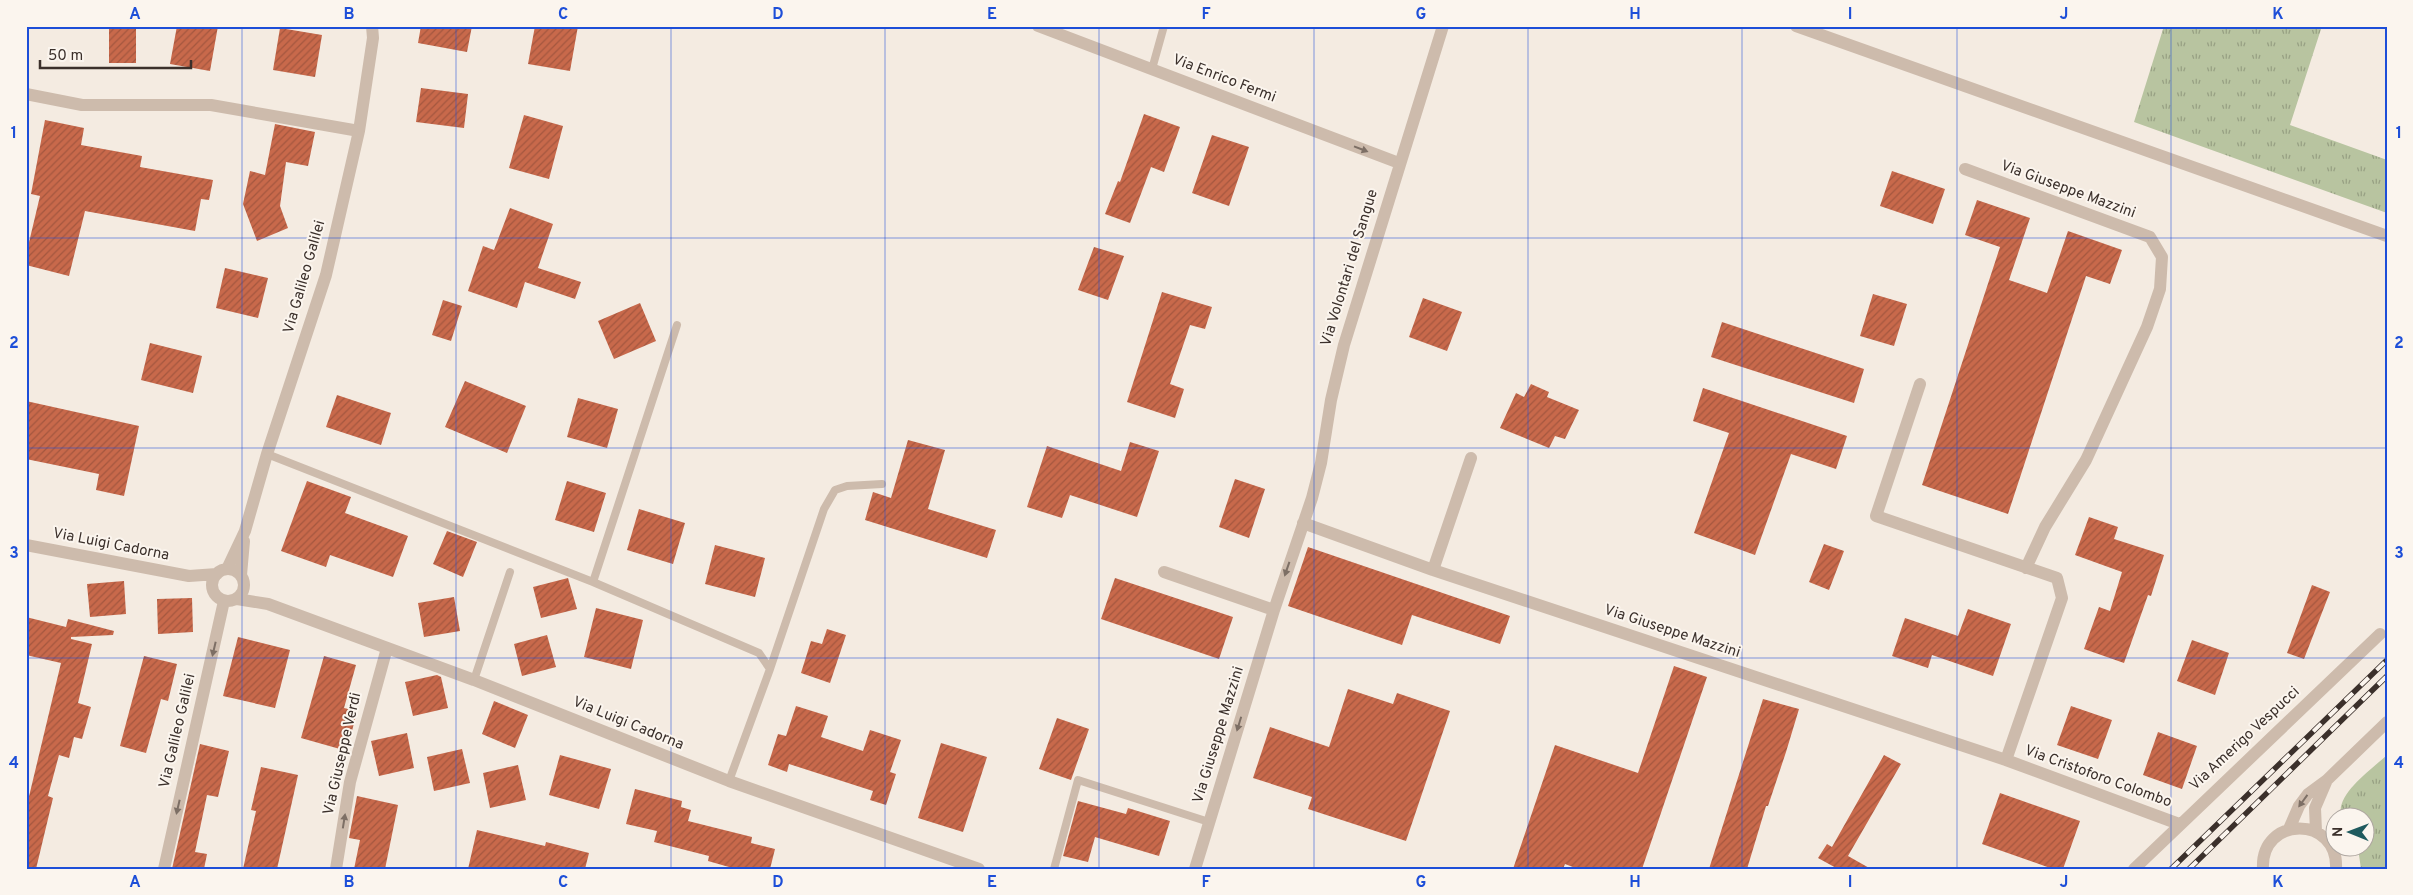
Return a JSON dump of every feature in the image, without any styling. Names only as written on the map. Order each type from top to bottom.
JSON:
[{"type":"street","name":"Via Galileo Galilei","points":[[222,572],[245,531],[267,454],[326,274],[359,131],[373,38],[372,26]]},
{"type":"street","name":"Via Enrico Fermi","points":[[1038,26],[1399,163]]},
{"type":"street","name":"Via Volontari del Sangue","points":[[1303,523],[1321,464],[1331,400],[1344,345],[1399,163],[1444,26]]},
{"type":"street","points":[[1796,26],[2387,236]]},
{"type":"street","points":[[26,94],[82,105],[211,105],[359,131]]},
{"type":"street","name":"Via Giuseppe Mazzini","points":[[1965,169],[2150,237],[2162,257],[2160,289],[2147,327],[2086,460],[2045,527],[2026,568]]},
{"type":"street","points":[[1920,384],[1876,516],[2026,568]]},
{"type":"street","points":[[1433,570],[1471,458]]},
{"type":"street","name":"Via Giuseppe Mazzini","points":[[1195,869],[1274,610],[1303,523],[1433,570],[1900,724]]},
{"type":"street","name":"Via Galileo Galilei","points":[[243,579],[245,531]]},
{"type":"street","name":"Via Luigi Cadorna","points":[[26,545],[189,576],[222,572]]},
{"type":"street","name":"Via Cristoforo Colombo","points":[[2006,760],[2062,598],[2057,578],[2026,568]]},
{"type":"street","points":[[235,570],[243,579],[244,589],[231,600],[214,592],[212,585],[222,572],[235,570]]},
{"type":"street","points":[[1164,572],[1274,610]]},
{"type":"street","name":"Via Luigi Cadorna","points":[[189,576],[214,592]]},
{"type":"street","name":"Via Luigi Cadorna","points":[[243,579],[268,604]]},
{"type":"street","name":"Via Galileo Galilei","points":[[164,869],[231,600]]},
{"type":"street","name":"Via Luigi Cadorna","points":[[231,600],[268,604],[474,680],[729,781],[979,869]]},
{"type":"street","name":"Via Amerigo Vespucci","points":[[2134,869],[2380,634]]},
{"type":"street","name":"Via Giuseppe Verdi","points":[[336,869],[350,782],[387,648]]},
{"type":"street","points":[[2288,829],[2304,799],[2327,780],[2387,722]]},
{"type":"street","name":"Via Cristoforo Colombo","points":[[1900,724],[2006,760],[2179,824]]},
{"type":"street","points":[[2316,831],[2315,808],[2327,780]]},
{"type":"street","points":[[2257,869],[2265,851],[2274,838],[2288,829],[2301,828],[2316,831],[2325,838],[2333,849],[2336,869]]},
{"type":"street","points":[[2263,869],[2265,851]]},
{"type":"lane","points":[[1152,69],[1164,26]]},
{"type":"lane","points":[[593,582],[677,325]]},
{"type":"lane","points":[[267,454],[593,582],[759,653],[770,669]]},
{"type":"lane","points":[[729,781],[770,669],[824,509],[835,490],[847,486],[882,484]]},
{"type":"lane","points":[[474,680],[510,572]]},
{"type":"lane","points":[[1054,869],[1078,780],[1209,822]]},
{"type":"green space","points":[[2164,26],[2322,26],[2290,125],[2387,160],[2387,213],[2134,122]]},
{"type":"green space","points":[[2387,755],[2387,869],[2361,869],[2359,858],[2376,858],[2376,808],[2341,808],[2348,792]]},
{"type":"building","points":[[109,26],[136,26],[136,63],[109,63]]},
{"type":"building","points":[[177,26],[218,26],[210,71],[170,64]]},
{"type":"building","points":[[421,26],[472,26],[467,52],[418,43]]},
{"type":"building","points":[[535,26],[578,26],[570,71],[528,64]]},
{"type":"building","points":[[280,28],[322,35],[315,77],[273,70]]},
{"type":"building","points":[[421,88],[468,94],[464,128],[416,122]]},
{"type":"building","points":[[1144,114],[1180,127],[1164,172],[1151,167],[1130,223],[1105,214],[1118,181],[1120,182]]},
{"type":"building","points":[[524,115],[563,126],[549,179],[509,168]]},
{"type":"building","points":[[45,120],[84,128],[81,145],[142,156],[140,167],[213,180],[209,200],[201,199],[195,231],[85,211],[69,276],[26,265],[26,255],[40,196],[31,194]]},
{"type":"building","points":[[275,124],[315,132],[308,166],[286,162],[280,206],[288,228],[257,241],[243,204],[250,171],[265,175]]},
{"type":"building","points":[[1212,135],[1249,147],[1229,206],[1192,193]]},
{"type":"building","points":[[1892,171],[1945,189],[1933,224],[1880,206]]},
{"type":"building","points":[[1977,200],[2030,218],[2009,280],[2047,293],[2068,231],[2122,250],[2110,284],[2086,276],[2008,514],[1922,485],[2000,247],[1965,235]]},
{"type":"building","points":[[510,208],[553,224],[538,268],[581,282],[575,299],[525,282],[517,308],[468,291],[483,246],[494,250]]},
{"type":"building","points":[[1094,247],[1124,256],[1108,300],[1078,290]]},
{"type":"building","points":[[225,268],[268,278],[258,318],[216,308]]},
{"type":"building","points":[[1162,292],[1212,307],[1205,329],[1190,325],[1170,384],[1184,389],[1175,418],[1127,402]]},
{"type":"building","points":[[1873,294],[1907,304],[1894,346],[1860,336]]},
{"type":"building","points":[[1423,298],[1462,312],[1447,351],[1409,337]]},
{"type":"building","points":[[443,300],[462,306],[451,341],[432,335]]},
{"type":"building","points":[[640,303],[656,341],[614,359],[598,321]]},
{"type":"building","points":[[1722,322],[1864,369],[1854,403],[1711,357]]},
{"type":"building","points":[[150,343],[202,356],[193,393],[141,380]]},
{"type":"building","points":[[465,381],[526,406],[507,453],[445,427]]},
{"type":"building","points":[[1531,384],[1549,392],[1547,397],[1579,410],[1565,439],[1555,436],[1549,448],[1500,428],[1516,393],[1524,397]]},
{"type":"building","points":[[1703,388],[1847,436],[1836,469],[1791,454],[1755,555],[1694,533],[1729,433],[1693,421]]},
{"type":"building","points":[[337,395],[391,413],[381,445],[326,427]]},
{"type":"building","points":[[578,398],[618,409],[607,448],[567,437]]},
{"type":"building","points":[[26,401],[139,426],[124,496],[96,490],[99,474],[26,459]]},
{"type":"building","points":[[908,440],[945,450],[928,509],[996,530],[987,558],[865,520],[873,492],[891,498]]},
{"type":"building","points":[[1130,442],[1159,451],[1137,517],[1070,495],[1062,518],[1027,507],[1047,446],[1121,471]]},
{"type":"building","points":[[1235,479],[1265,489],[1249,538],[1219,527]]},
{"type":"building","points":[[307,481],[351,497],[345,513],[408,536],[393,577],[330,555],[326,567],[281,551]]},
{"type":"building","points":[[567,481],[606,493],[594,532],[555,520]]},
{"type":"building","points":[[639,509],[685,523],[673,564],[627,550]]},
{"type":"building","points":[[2089,517],[2118,527],[2114,539],[2164,555],[2151,596],[2148,595],[2124,663],[2084,649],[2099,607],[2110,611],[2122,572],[2075,555]]},
{"type":"building","points":[[447,531],[477,542],[463,577],[433,564]]},
{"type":"building","points":[[1824,544],[1844,551],[1829,590],[1809,582]]},
{"type":"building","points":[[715,545],[765,558],[755,597],[705,584]]},
{"type":"building","points":[[1308,547],[1510,616],[1500,644],[1412,615],[1402,645],[1288,606]]},
{"type":"building","points":[[568,578],[577,609],[541,618],[533,587]]},
{"type":"building","points":[[1115,578],[1233,617],[1219,659],[1101,619]]},
{"type":"building","points":[[124,581],[126,614],[90,617],[87,584]]},
{"type":"building","points":[[2312,585],[2330,592],[2304,659],[2287,653]]},
{"type":"building","points":[[454,597],[460,631],[424,637],[418,603]]},
{"type":"building","points":[[192,598],[193,632],[158,634],[157,599]]},
{"type":"building","points":[[596,608],[643,620],[631,669],[584,657]]},
{"type":"building","points":[[1968,609],[2011,624],[1993,676],[1932,655],[1928,668],[1892,656],[1905,618],[1958,636]]},
{"type":"building","points":[[26,617],[66,627],[68,619],[114,631],[113,635],[71,637],[71,639],[92,644],[78,703],[91,707],[82,739],[74,737],[69,758],[59,755],[48,796],[53,798],[36,869],[26,869],[26,809],[61,663],[26,655]]},
{"type":"building","points":[[827,629],[846,635],[830,683],[801,673],[811,641],[822,644]]},
{"type":"building","points":[[547,635],[556,667],[522,676],[514,644]]},
{"type":"building","points":[[238,637],[290,650],[275,708],[223,696]]},
{"type":"building","points":[[2192,640],[2229,653],[2215,695],[2177,681]]},
{"type":"building","points":[[144,656],[177,664],[168,701],[161,699],[146,753],[120,746]]},
{"type":"building","points":[[324,656],[356,665],[344,708],[357,711],[347,751],[301,738]]},
{"type":"building","points":[[1674,666],[1707,677],[1642,869],[1578,869],[1565,864],[1563,869],[1513,869],[1555,745],[1638,773]]},
{"type":"building","points":[[437,675],[441,677],[448,708],[413,716],[405,682]]},
{"type":"building","points":[[1348,689],[1393,704],[1397,693],[1450,711],[1406,841],[1308,809],[1312,797],[1253,778],[1270,727],[1329,747]]},
{"type":"building","points":[[1763,699],[1799,709],[1786,752],[1768,806],[1766,806],[1747,869],[1709,869]]},
{"type":"building","points":[[494,701],[528,715],[515,748],[482,734]]},
{"type":"building","points":[[796,706],[828,716],[821,737],[863,751],[870,730],[901,740],[890,772],[896,774],[886,805],[870,800],[873,791],[789,764],[787,772],[768,765],[778,734],[786,736]]},
{"type":"building","points":[[2071,706],[2112,720],[2098,759],[2057,745]]},
{"type":"building","points":[[1057,718],[1089,729],[1071,780],[1039,769]]},
{"type":"building","points":[[2158,732],[2197,746],[2182,789],[2143,775]]},
{"type":"building","points":[[407,733],[414,768],[379,776],[371,741]]},
{"type":"building","points":[[941,743],[987,757],[963,832],[918,818]]},
{"type":"building","points":[[200,744],[229,751],[218,797],[207,795],[195,852],[207,854],[204,869],[172,869]]},
{"type":"building","points":[[462,749],[470,783],[434,791],[427,757]]},
{"type":"building","points":[[560,755],[611,769],[599,809],[549,795]]},
{"type":"building","points":[[1884,755],[1901,764],[1848,856],[1871,869],[1838,869],[1818,858],[1827,844],[1832,847]]},
{"type":"building","points":[[518,765],[526,800],[490,808],[483,773]]},
{"type":"building","points":[[261,767],[298,775],[277,869],[243,869],[256,811],[251,810]]},
{"type":"building","points":[[635,789],[682,801],[681,807],[691,810],[688,821],[752,837],[751,843],[775,849],[770,869],[736,869],[708,861],[709,856],[654,842],[657,831],[626,824]]},
{"type":"building","points":[[2000,793],[2080,821],[2063,869],[2053,869],[1982,844]]},
{"type":"building","points":[[357,796],[398,805],[385,869],[354,869],[360,840],[349,838]]},
{"type":"building","points":[[1078,801],[1126,814],[1128,808],[1170,821],[1159,856],[1095,837],[1088,862],[1063,856]]},
{"type":"building","points":[[477,830],[545,846],[546,842],[589,853],[585,869],[468,869]]},
{"type":"railway","points":[[2171,869],[2387,660]]},
{"type":"railway","points":[[2189,869],[2387,676]]}]
